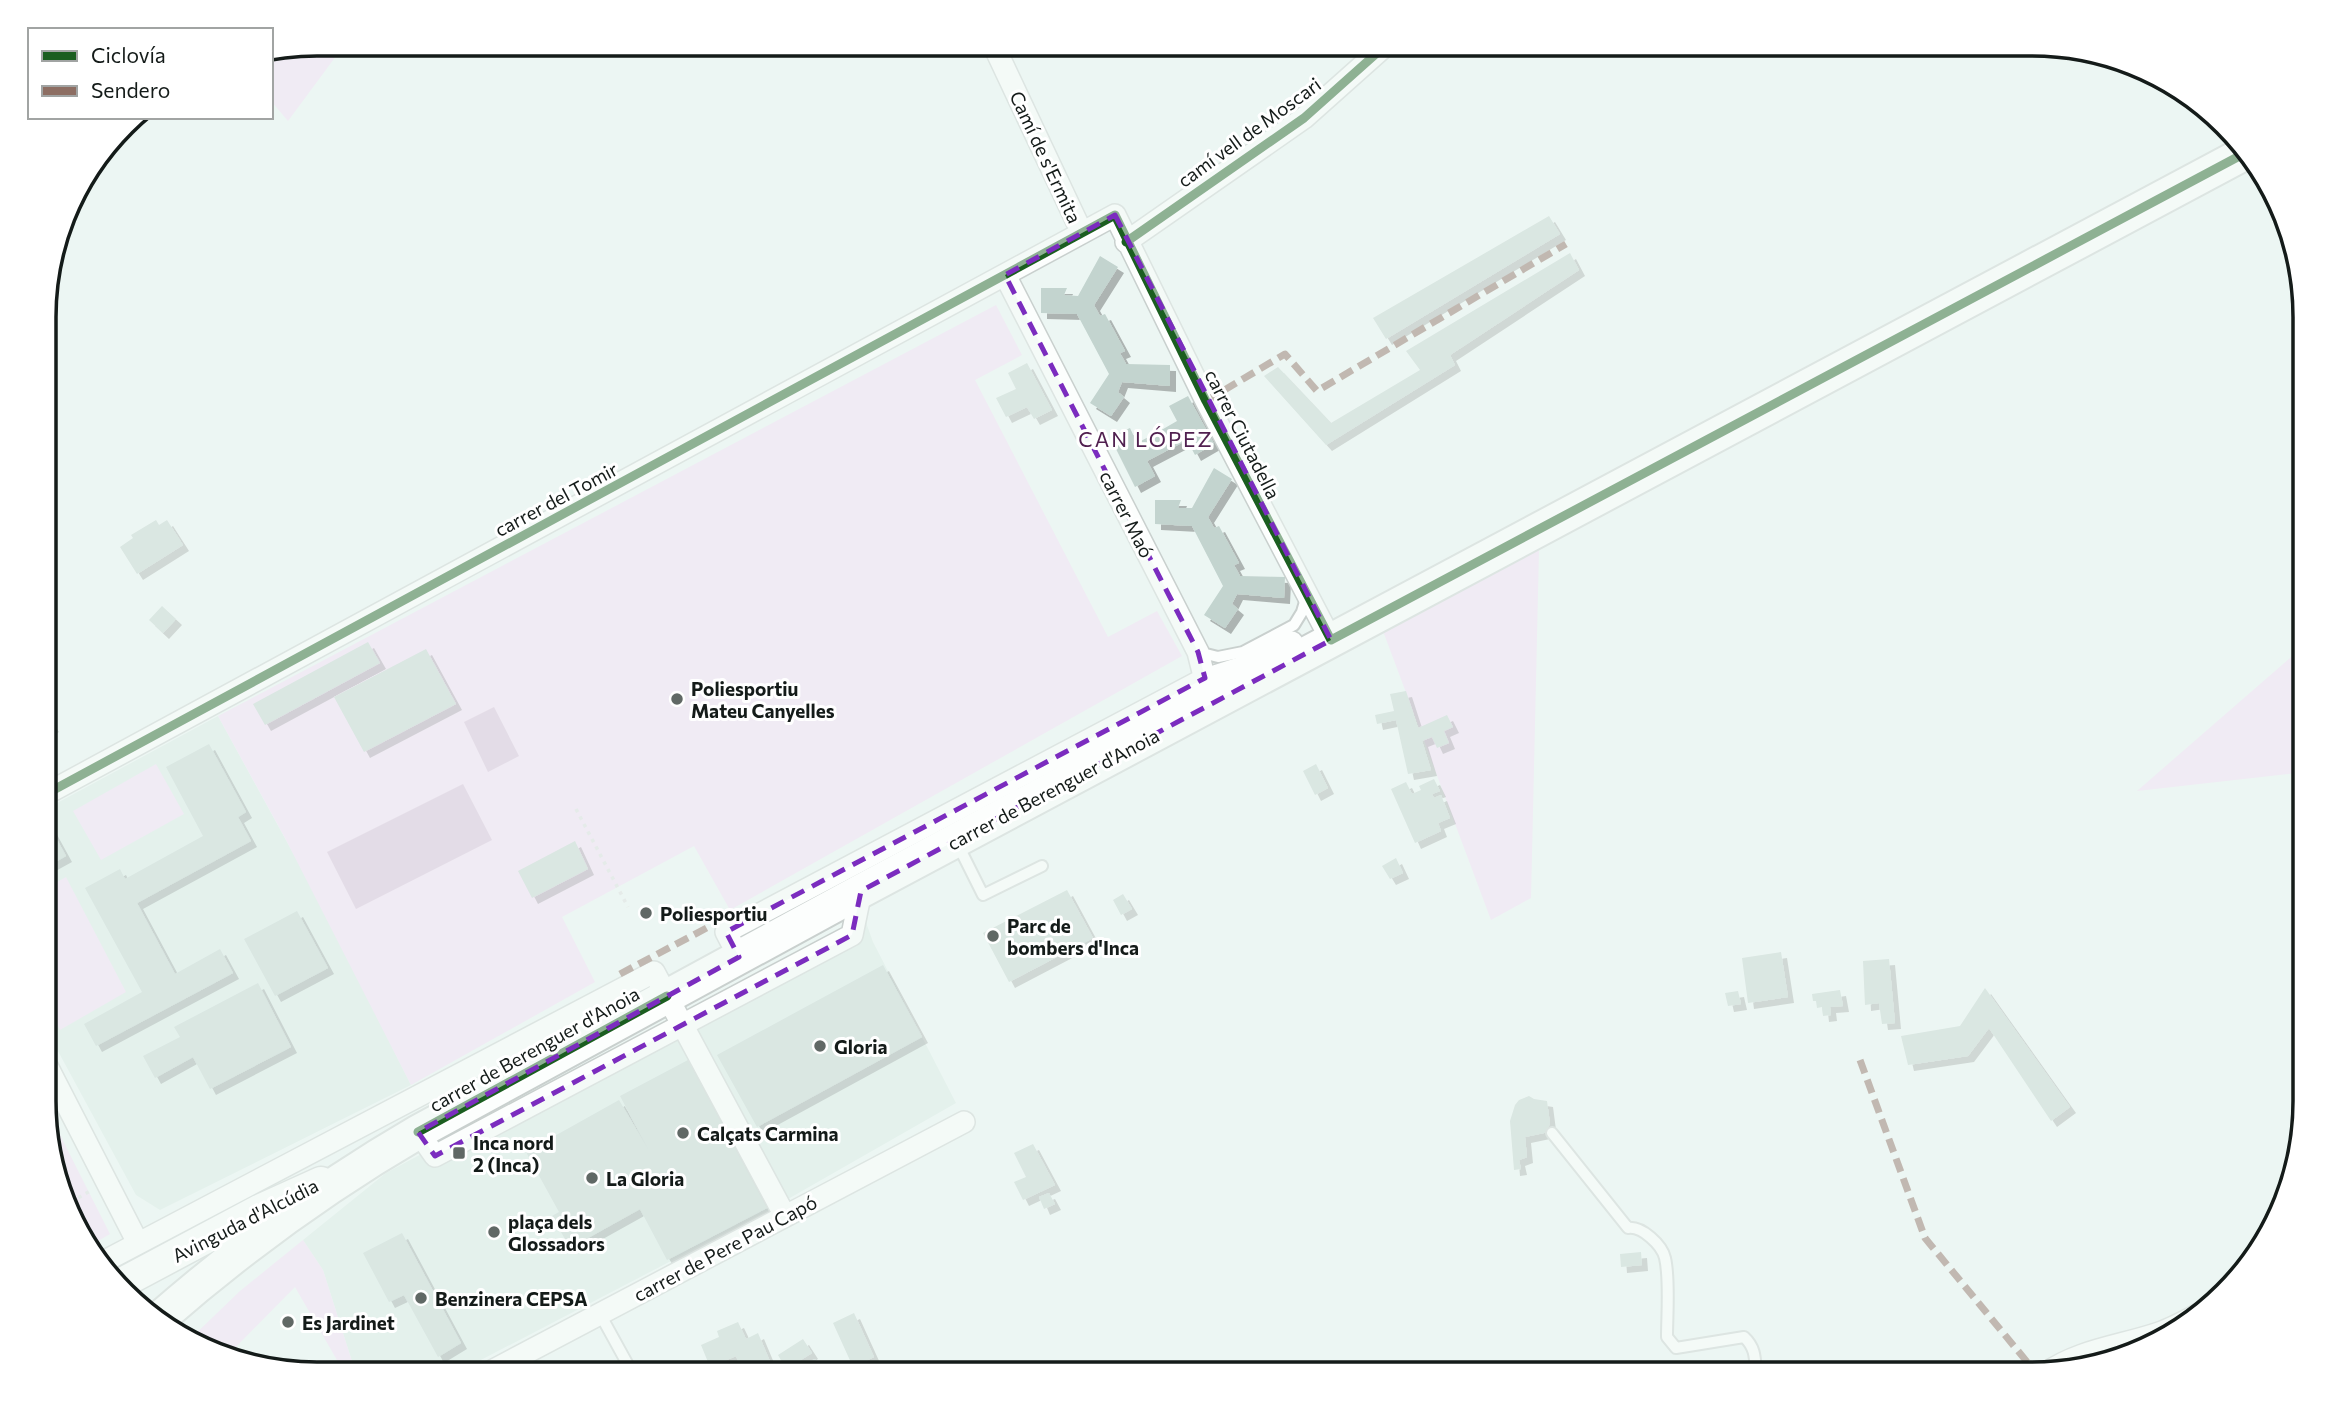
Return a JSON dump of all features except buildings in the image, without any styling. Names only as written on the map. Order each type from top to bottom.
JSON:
[{"type":"main road","name":"carrer de Berenguer d'Anoia","points":[[166,1314],[294,1213],[369,1160],[418,1132],[861,891],[2238,157]]},
{"type":"street","name":"Camí de s'Ermita","points":[[999,56],[1082,233]]},
{"type":"street","name":"camí vell de Moscari","points":[[1126,242],[1304,118],[1374,56]]},
{"type":"street","name":"carrer Ciutadella","points":[[1082,233],[1115,215],[1206,401],[1331,640]]},
{"type":"street","name":"carrer del Tomir","points":[[56,789],[1082,233]]},
{"type":"street","name":"carrer Maó","points":[[1005,275],[1198,652],[1203,672],[1202,680]]},
{"type":"street","points":[[739,957],[726,932],[1202,680],[1249,665],[1300,638],[1331,640]]},
{"type":"street","points":[[418,1132],[435,1156],[852,935],[861,891]]},
{"type":"street","points":[[109,1259],[654,972],[785,1216]]},
{"type":"street","points":[[56,1083],[138,1243]]},
{"type":"street","name":"carrer de Pere Pau Capó","points":[[509,1362],[964,1122]]},
{"type":"street","name":"Avinguda d'Alcúdia","points":[[128,1280],[259,1210],[369,1160]]},
{"type":"street","points":[[2074,1359],[2138,1339]]},
{"type":"lane","points":[[1198,652],[1218,657],[1243,652],[1294,625],[1307,595]]},
{"type":"lane","points":[[956,841],[983,895],[1042,866]]},
{"type":"lane","points":[[1552,1133],[1628,1228],[1636,1227],[1645,1231],[1665,1255],[1667,1337],[1671,1344],[1676,1348],[1744,1337],[1751,1344],[1755,1362]]},
{"type":"lane","points":[[600,1314],[626,1362]]},
{"type":"path","points":[[576,809],[628,906]]},
{"type":"highlighted area","points":[[1115,215],[1331,640],[861,891],[852,935],[435,1156],[418,1132],[739,957],[726,932],[1205,678],[1198,652],[1005,275]]},
{"type":"shaded area","points":[[336,56],[288,121],[273,103],[273,60]]},
{"type":"shaded area","name":"Poliesportiu Mateu Canyelles","points":[[996,305],[1022,355],[975,380],[1108,637],[1157,611],[1182,656],[730,910],[694,846],[562,917],[595,982],[411,1085],[285,838],[218,716]]},
{"type":"shaded area","points":[[1539,550],[1531,898],[1491,920],[1383,631]]},
{"type":"shaded area","points":[[2293,655],[2293,773],[2137,791]]},
{"type":"shaded area","points":[[494,707],[519,756],[488,772],[464,722]]},
{"type":"shaded area","points":[[218,716],[316,895],[411,1085],[160,1210],[136,1195],[56,1047],[56,804]]},
{"type":"shaded area","points":[[156,764],[184,814],[101,860],[73,811]]},
{"type":"shaded area","points":[[463,784],[492,840],[356,909],[327,852]]},
{"type":"shaded area","points":[[66,877],[126,992],[60,1030],[56,1022],[56,882]]},
{"type":"shaded area","points":[[864,917],[873,942],[956,1103],[767,1211],[477,1362],[352,1362],[323,1270],[303,1240],[386,1173]]},
{"type":"shaded area","points":[[58,1130],[110,1234],[97,1242],[83,1216],[70,1185]]},
{"type":"shaded area","points":[[303,1240],[323,1270],[352,1362],[338,1362],[295,1287],[234,1348],[197,1332],[240,1291]]},
{"type":"marked path","points":[[1206,401],[1285,354],[1317,391],[1566,244]]},
{"type":"marked path","points":[[620,974],[714,924]]},
{"type":"marked path","points":[[1860,1060],[1925,1238],[2027,1362]]},
{"type":"cycle path","points":[[1126,242],[1304,118],[1374,56]]},
{"type":"cycle path","points":[[56,789],[1115,215],[1206,401],[1331,640],[2238,157]]},
{"type":"cycle path","points":[[418,1132],[667,996]]},
{"type":"place","name":"Poliesportiu Mateu Canyelles","points":[[677,699]]},
{"type":"place","name":"Poliesportiu","points":[[646,913]]},
{"type":"place","name":"Parc de bombers d'Inca","points":[[993,936]]},
{"type":"place","name":"Gloria","points":[[820,1046]]},
{"type":"place","name":"Calçats Carmina","points":[[683,1133]]},
{"type":"place","name":"Inca nord 2 (Inca)","points":[[459,1153]]},
{"type":"place","name":"La Gloria","points":[[592,1178]]},
{"type":"place","name":"plaça dels Glossadors","points":[[494,1232]]},
{"type":"place","name":"Benzinera CEPSA","points":[[421,1298]]},
{"type":"place","name":"Es Jardinet","points":[[288,1322]]},
{"type":"district","name":"CAN LÓPEZ","points":[[1146,438]]}]
